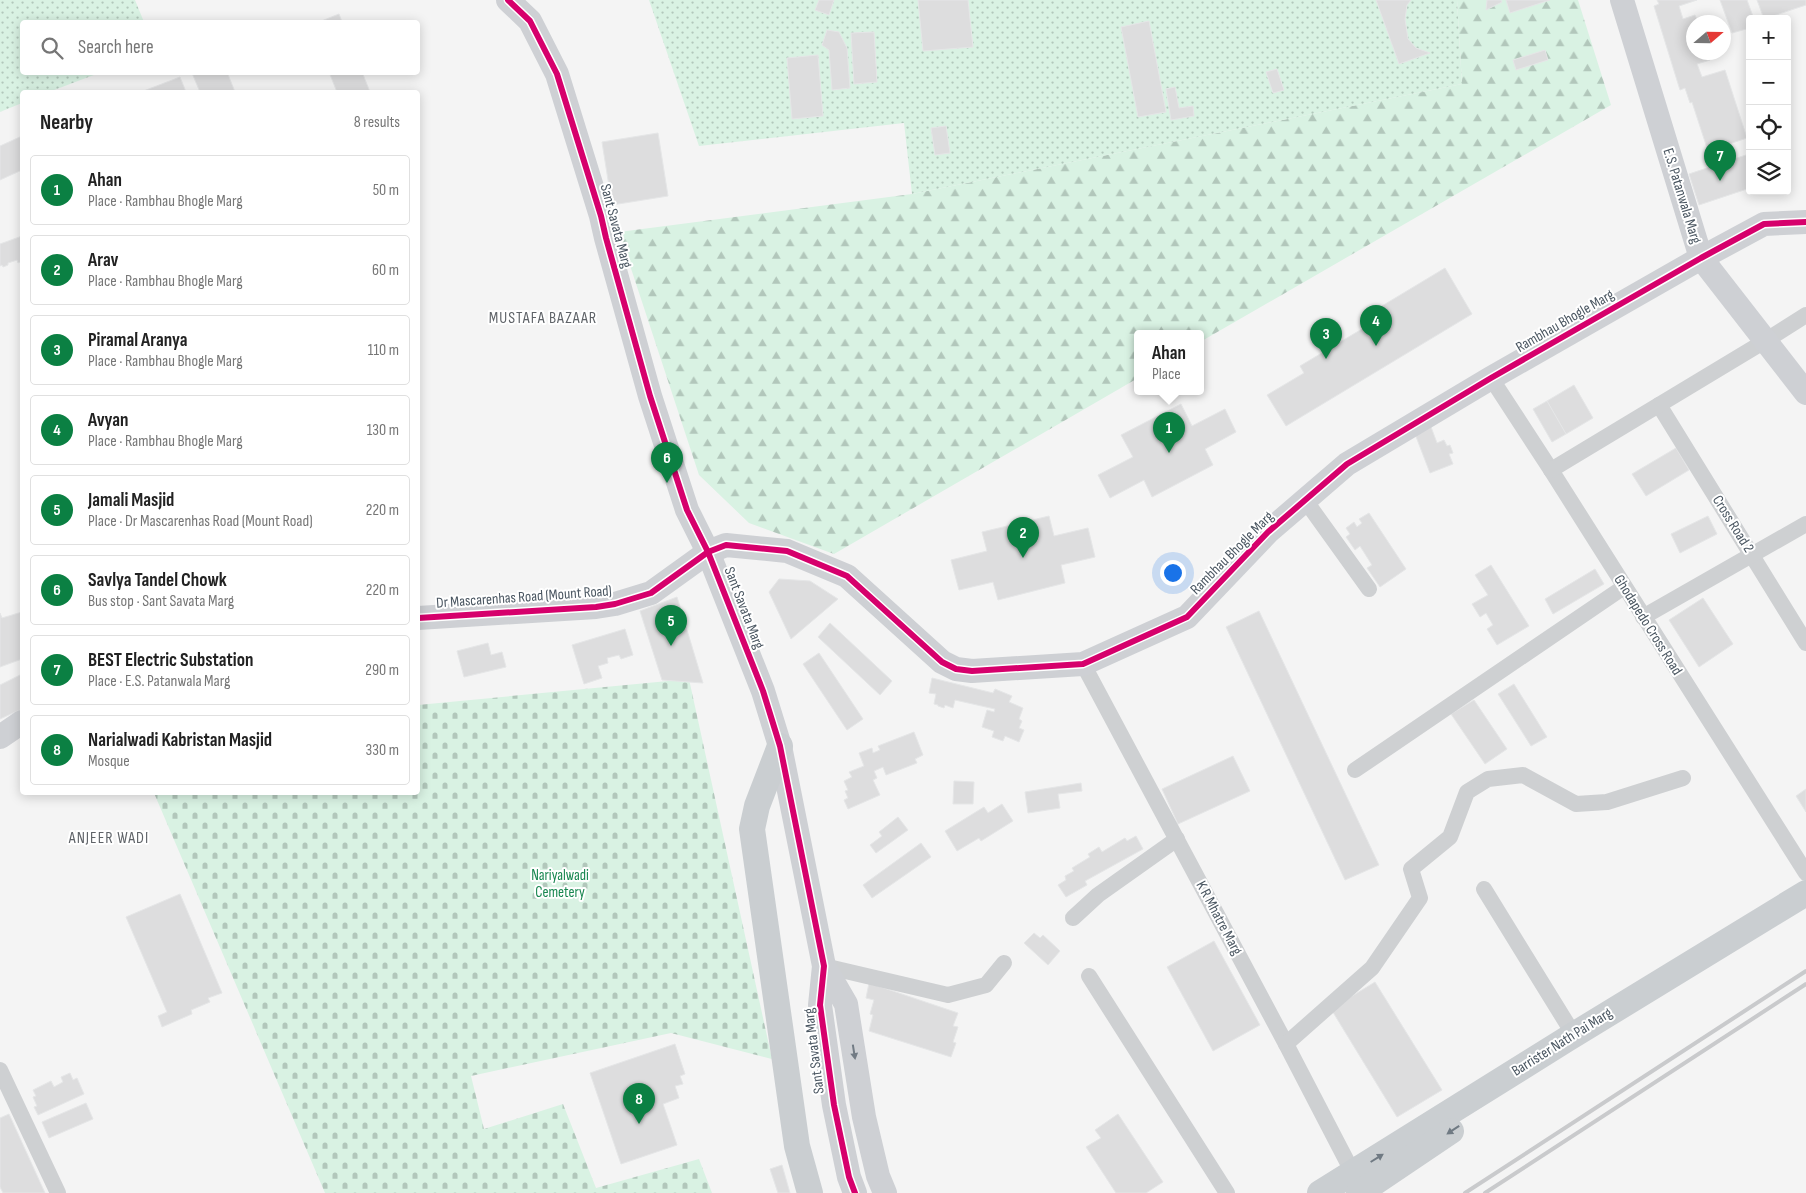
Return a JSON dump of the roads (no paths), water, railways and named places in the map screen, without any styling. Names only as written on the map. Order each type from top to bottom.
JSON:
[{"type":"main road","points":[[780,746],[757,806],[752,829],[797,1146],[810,1193]]},
{"type":"main road","name":"Barrister Nath Pai Marg","points":[[1356,1183],[1574,1035],[1806,893]]},
{"type":"main road","name":"Barrister Nath Pai Marg","points":[[1320,1193],[1356,1183],[1473,1116],[1806,910]]},
{"type":"street","name":"Sant Savata Marg","points":[[508,0],[530,21],[558,74],[601,216],[650,396],[687,510],[708,552],[763,691],[780,746],[824,966],[820,1005],[834,1105],[855,1193]]},
{"type":"street","name":"E.S. Patanwala Marg","points":[[1622,0],[1701,258],[1806,393]]},
{"type":"street","name":"Rambhau Bhogle Marg","points":[[708,552],[726,545],[787,551],[847,576],[942,662],[956,669],[972,671],[1084,664],[1187,617],[1268,532],[1346,464],[1491,378],[1764,224],[1806,222]]},
{"type":"street","points":[[1551,470],[1806,315]]},
{"type":"street","name":"Ghodapedo Cross Road","points":[[1491,378],[1806,873]]},
{"type":"street","name":"Cross Road 2","points":[[1659,405],[1806,643]]},
{"type":"street","points":[[1305,500],[1369,589]]},
{"type":"street","points":[[1643,617],[1806,524]]},
{"type":"street","name":"Dr Mascarenhas Road (Mount Road)","points":[[420,618],[596,608],[614,604],[650,593],[708,552]]},
{"type":"street","points":[[1355,770],[1624,587]]},
{"type":"street","name":"K R Mhatre Marg","points":[[1084,664],[1286,1044],[1356,1183]]},
{"type":"street","points":[[0,737],[20,723]]},
{"type":"street","points":[[1286,1044],[1372,968],[1420,898],[1411,869],[1450,837],[1467,792],[1488,779],[1523,775],[1576,804],[1607,802],[1683,778]]},
{"type":"street","points":[[1074,918],[1098,895],[1177,839]]},
{"type":"street","points":[[1484,889],[1574,1035]]},
{"type":"street","points":[[824,966],[948,995],[986,985],[1004,963]]},
{"type":"street","name":"Sant Savata Marg","points":[[824,966],[846,1004],[864,1117],[878,1176],[885,1193]]},
{"type":"street","points":[[1089,976],[1227,1193]]},
{"type":"street","points":[[0,1070],[58,1193]]},
{"type":"railway","points":[[1465,1193],[1806,971]]},
{"type":"railway","points":[[1485,1193],[1806,984]]},
{"type":"place","name":"BEST Electric Substation","points":[[1720,181]]},
{"type":"place","name":"Avyan","points":[[1376,346]]},
{"type":"place","name":"Piramal Aranya","points":[[1326,359]]},
{"type":"place","name":"Ahan","points":[[1169,453]]},
{"type":"place","name":"Savlya Tandel Chowk","points":[[667,483]]},
{"type":"place","name":"Arav","points":[[1023,558]]},
{"type":"place","name":"Jamali Masjid","points":[[671,646]]},
{"type":"place","name":"Narialwadi Kabristan Masjid","points":[[639,1124]]},
{"type":"district","name":"MUSTAFA BAZAAR","points":[[543,318]]},
{"type":"district","name":"ANJEER WADI","points":[[109,838]]},
{"type":"park label","name":"Nariyalwadi Cemetery","points":[[560,884]]}]
